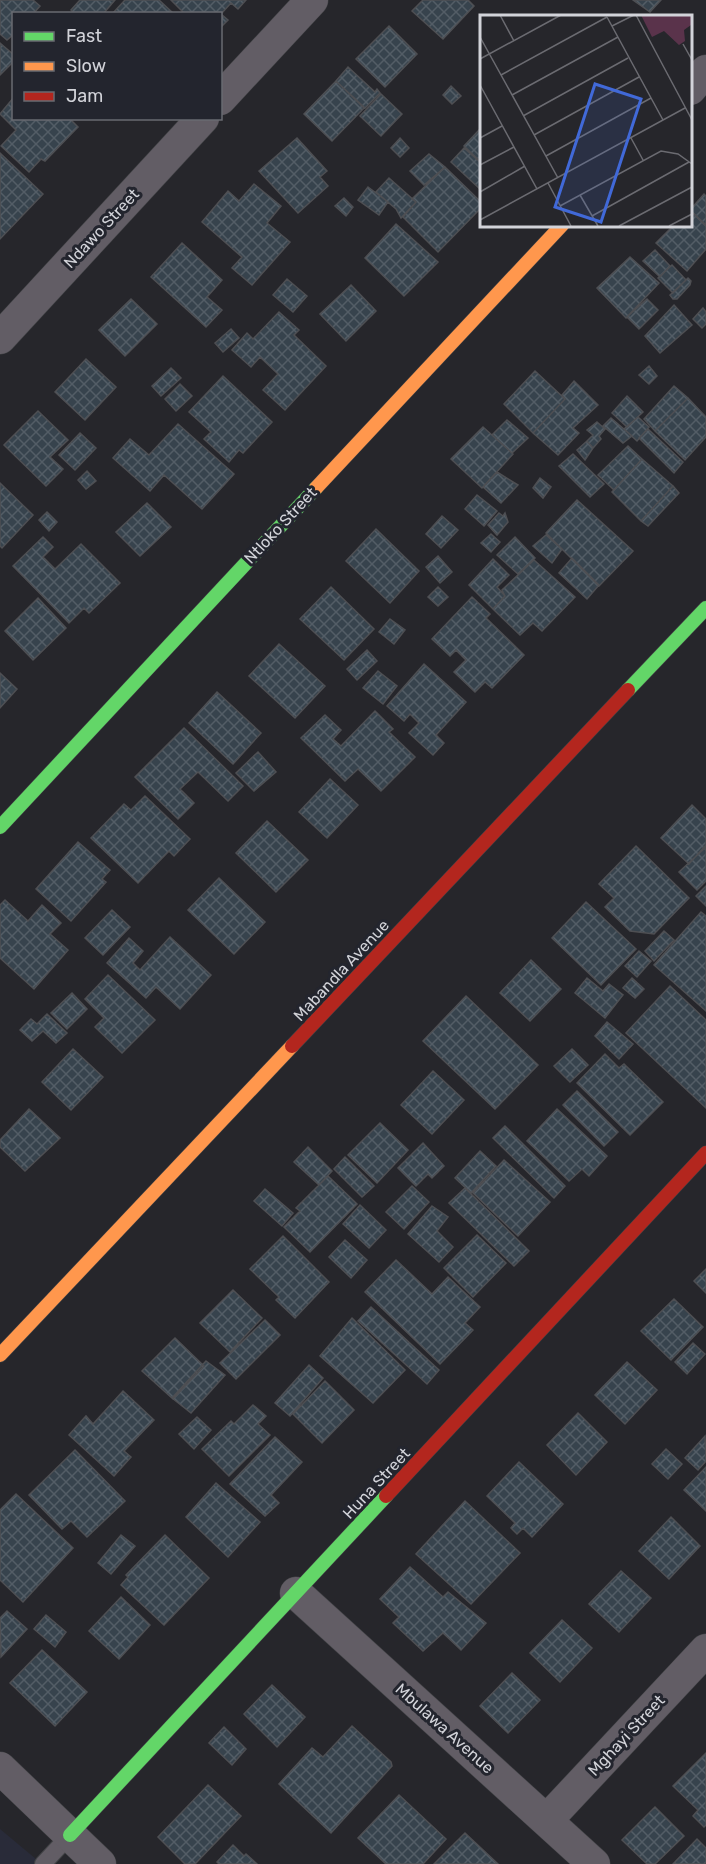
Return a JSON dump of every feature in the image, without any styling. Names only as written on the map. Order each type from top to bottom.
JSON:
[{"type":"street","points":[[222,97],[312,0]]},
{"type":"street","points":[[691,88],[706,71]]},
{"type":"street","name":"Ndawo Street","points":[[0,338],[201,120]]},
{"type":"street","name":"Ntloko Street","points":[[0,827],[561,226]]},
{"type":"street","name":"Mabandla Avenue","points":[[0,1355],[706,608]]},
{"type":"street","name":"Huna Street","points":[[70,1835],[706,1153]]},
{"type":"street","name":"Mbulawa Avenue","points":[[296,1593],[594,1864]]},
{"type":"street","name":"Mghayi Street","points":[[547,1820],[706,1650]]},
{"type":"street","points":[[0,1768],[100,1864]]},
{"type":"lane","points":[[43,1864],[70,1835]]},
{"type":"shaded area","points":[[0,1829],[42,1864],[0,1864]]},
{"type":"building","points":[[0,0],[33,0],[40,6],[35,12],[12,12],[12,36],[7,40],[0,34]]},
{"type":"building","points":[[80,0],[115,0],[105,12],[73,12],[71,10]]},
{"type":"building","points":[[125,0],[159,0],[172,12],[114,12]]},
{"type":"building","points":[[171,0],[246,0],[238,9],[231,3],[222,13],[183,12]]},
{"type":"building","points":[[423,0],[468,0],[474,6],[443,39],[412,11]]},
{"type":"building","points":[[633,0],[661,0],[650,12]]},
{"type":"building","points":[[222,15],[228,20],[222,26]]},
{"type":"building","points":[[389,26],[417,54],[385,87],[356,59]]},
{"type":"building","points":[[0,43],[12,53],[12,63],[0,75]]},
{"type":"building","points":[[348,67],[375,92],[377,89],[380,93],[365,108],[336,81]]},
{"type":"building","points":[[336,81],[364,108],[332,141],[304,114]]},
{"type":"building","points":[[451,86],[461,96],[452,104],[443,95]]},
{"type":"building","points":[[381,94],[402,114],[381,136],[360,116]]},
{"type":"building","points":[[12,99],[12,120],[71,120],[78,127],[45,161],[41,159],[29,172],[1,146],[16,130],[0,114]]},
{"type":"building","points":[[480,129],[480,161],[464,146]]},
{"type":"building","points":[[297,138],[327,171],[320,177],[328,186],[298,213],[259,171]]},
{"type":"building","points":[[400,138],[409,148],[400,157],[391,148]]},
{"type":"building","points":[[464,148],[480,162],[480,189],[451,162]]},
{"type":"building","points":[[0,153],[43,194],[0,239]]},
{"type":"building","points":[[429,154],[445,167],[424,185],[410,171]]},
{"type":"building","points":[[445,167],[480,201],[480,209],[438,252],[403,217],[416,202],[412,199]]},
{"type":"building","points":[[389,178],[416,202],[401,218],[396,209],[376,192]]},
{"type":"building","points":[[254,184],[281,206],[267,223],[290,242],[252,285],[232,268],[242,257],[202,222],[228,191],[239,201]]},
{"type":"building","points":[[368,187],[388,202],[379,215],[358,200]]},
{"type":"building","points":[[704,194],[706,196],[706,225],[691,211]]},
{"type":"building","points":[[344,198],[353,207],[346,216],[335,206]]},
{"type":"building","points":[[691,211],[706,226],[706,249],[687,271],[656,243],[673,226],[691,226]]},
{"type":"building","points":[[396,224],[438,262],[404,296],[365,258]]},
{"type":"building","points":[[182,243],[222,280],[207,297],[222,310],[206,327],[151,277]]},
{"type":"building","points":[[655,250],[670,266],[660,277],[643,261]]},
{"type":"building","points":[[630,257],[659,283],[626,318],[597,288]]},
{"type":"building","points":[[672,265],[686,280],[673,293],[658,278]]},
{"type":"building","points":[[688,278],[691,281],[690,285],[677,299],[673,299],[670,295]]},
{"type":"building","points":[[287,279],[307,296],[293,312],[273,295]]},
{"type":"building","points":[[351,285],[376,311],[346,341],[320,314]]},
{"type":"building","points":[[131,299],[157,324],[125,356],[99,330]]},
{"type":"building","points":[[647,299],[658,310],[639,329],[627,317]]},
{"type":"building","points":[[674,305],[692,325],[660,353],[645,336]]},
{"type":"building","points":[[703,308],[706,312],[706,324],[702,328],[693,319]]},
{"type":"building","points":[[279,312],[299,330],[294,335],[326,366],[285,410],[263,390],[278,374],[260,357],[251,367],[232,350],[247,333],[253,339]]},
{"type":"building","points":[[231,329],[239,338],[223,352],[215,343]]},
{"type":"building","points":[[86,359],[116,387],[85,420],[55,392]]},
{"type":"building","points":[[649,366],[657,376],[649,384],[639,375]]},
{"type":"building","points":[[171,368],[181,378],[161,396],[152,386]]},
{"type":"building","points":[[535,371],[565,399],[533,433],[504,404]]},
{"type":"building","points":[[223,376],[272,422],[243,453],[239,450],[229,462],[204,439],[211,432],[189,412]]},
{"type":"building","points":[[574,381],[598,405],[573,428],[579,433],[558,455],[533,433],[565,399],[562,395]]},
{"type":"building","points":[[180,384],[192,396],[176,411],[165,399]]},
{"type":"building","points":[[674,386],[688,398],[655,431],[644,419]]},
{"type":"building","points":[[627,396],[643,412],[627,427],[612,413]]},
{"type":"building","points":[[688,398],[706,417],[706,437],[685,460],[655,431]]},
{"type":"building","points":[[38,411],[68,440],[50,457],[63,469],[46,486],[4,445]]},
{"type":"building","points":[[638,417],[649,427],[637,441],[624,429]]},
{"type":"building","points":[[611,418],[632,436],[623,443],[603,426]]},
{"type":"building","points":[[507,420],[528,438],[512,453],[492,435]]},
{"type":"building","points":[[597,422],[605,429],[599,436],[601,439],[593,448],[587,441],[593,435],[587,430]]},
{"type":"building","points":[[178,424],[234,474],[202,509],[164,475],[150,491],[113,458],[130,439],[149,455]]},
{"type":"building","points":[[483,427],[513,454],[482,488],[451,459]]},
{"type":"building","points":[[648,429],[683,462],[674,473],[639,438]]},
{"type":"building","points":[[80,433],[96,448],[75,470],[59,455]]},
{"type":"building","points":[[587,441],[593,448],[585,460],[577,450]]},
{"type":"building","points":[[628,446],[642,459],[614,490],[598,475]]},
{"type":"building","points":[[573,454],[604,484],[590,497],[559,466]]},
{"type":"building","points":[[642,459],[673,486],[641,521],[612,492]]},
{"type":"building","points":[[87,471],[96,481],[86,489],[78,480]]},
{"type":"building","points":[[497,472],[518,485],[501,503],[483,487]]},
{"type":"building","points":[[540,478],[551,487],[543,498],[533,488]]},
{"type":"building","points":[[0,483],[33,515],[2,548],[0,546]]},
{"type":"building","points":[[673,486],[679,493],[648,526],[641,521]]},
{"type":"building","points":[[477,495],[497,511],[484,526],[465,509]]},
{"type":"building","points":[[577,500],[633,551],[599,586],[546,533]]},
{"type":"building","points":[[147,503],[171,527],[140,556],[116,532]]},
{"type":"building","points":[[47,512],[57,522],[49,531],[39,520]]},
{"type":"building","points":[[499,513],[503,516],[505,513],[508,522],[497,535],[488,525]]},
{"type":"building","points":[[442,516],[458,530],[441,548],[426,534]]},
{"type":"building","points":[[376,529],[419,571],[390,603],[346,561]]},
{"type":"building","points":[[491,534],[500,542],[491,552],[481,543]]},
{"type":"building","points":[[546,535],[562,549],[552,563],[533,546]]},
{"type":"building","points":[[43,537],[53,547],[43,557],[55,569],[81,544],[120,583],[89,613],[84,608],[69,623],[13,566]]},
{"type":"building","points":[[515,537],[535,558],[518,574],[497,555]]},
{"type":"building","points":[[438,556],[452,572],[440,583],[426,567]]},
{"type":"building","points":[[572,558],[599,585],[587,599],[559,573]]},
{"type":"building","points":[[493,559],[509,575],[497,587],[505,596],[493,609],[469,585]]},
{"type":"building","points":[[534,560],[575,597],[542,631],[533,623],[520,635],[493,609],[505,596],[502,590]]},
{"type":"building","points":[[331,587],[374,629],[344,660],[300,619]]},
{"type":"building","points":[[438,587],[448,597],[438,606],[428,597]]},
{"type":"building","points":[[472,597],[490,614],[486,618],[524,655],[492,688],[485,682],[475,692],[454,672],[466,660],[456,650],[450,656],[432,639]]},
{"type":"building","points":[[38,598],[66,628],[33,660],[5,631]]},
{"type":"building","points":[[390,619],[405,630],[394,644],[379,632]]},
{"type":"building","points":[[279,644],[325,686],[295,718],[249,676]]},
{"type":"building","points":[[367,650],[377,661],[357,680],[347,669]]},
{"type":"building","points":[[424,664],[466,702],[436,735],[444,743],[433,755],[409,733],[419,723],[410,714],[404,721],[387,706]]},
{"type":"building","points":[[378,671],[397,686],[383,704],[363,688]]},
{"type":"building","points":[[0,673],[17,689],[0,708]]},
{"type":"building","points":[[217,692],[261,733],[233,764],[189,723]]},
{"type":"building","points":[[375,711],[393,729],[389,732],[415,757],[381,791],[358,769],[345,781],[301,738],[325,715],[341,730],[333,739],[341,746]]},
{"type":"building","points":[[184,728],[243,786],[228,801],[198,772],[180,789],[194,803],[178,819],[135,777]]},
{"type":"building","points":[[258,752],[276,772],[254,791],[236,773]]},
{"type":"building","points":[[330,779],[358,805],[327,838],[299,812]]},
{"type":"building","points":[[145,796],[190,839],[174,856],[169,851],[138,883],[91,838],[124,804],[131,810]]},
{"type":"building","points":[[692,805],[706,819],[706,845],[689,864],[661,838]]},
{"type":"building","points":[[267,821],[308,860],[276,892],[236,853]]},
{"type":"building","points":[[78,842],[110,870],[102,879],[106,882],[71,921],[36,889]]},
{"type":"building","points":[[636,846],[689,898],[654,934],[630,931],[605,907],[614,898],[599,884]]},
{"type":"building","points":[[706,847],[706,881],[697,890],[679,872]]},
{"type":"building","points":[[219,878],[265,922],[234,954],[188,910]]},
{"type":"building","points":[[706,886],[706,906],[696,896]]},
{"type":"building","points":[[5,900],[28,921],[42,905],[61,923],[50,934],[68,950],[34,989],[0,958],[0,905]]},
{"type":"building","points":[[586,902],[636,949],[601,985],[552,938]]},
{"type":"building","points":[[112,910],[130,927],[103,955],[85,938]]},
{"type":"building","points":[[701,912],[706,916],[706,1011],[654,965]]},
{"type":"building","points":[[664,931],[674,940],[654,961],[645,951]]},
{"type":"building","points":[[170,937],[211,975],[180,1009],[156,987],[146,998],[107,963],[129,938],[143,951],[133,963],[140,970]]},
{"type":"building","points":[[639,951],[651,961],[637,977],[625,966]]},
{"type":"building","points":[[531,960],[561,989],[530,1021],[500,993]]},
{"type":"building","points":[[108,975],[155,1020],[122,1053],[95,1027],[104,1018],[85,999]]},
{"type":"building","points":[[587,978],[603,991],[609,984],[623,995],[605,1018],[575,993]]},
{"type":"building","points":[[632,978],[644,989],[635,998],[623,988]]},
{"type":"building","points":[[670,986],[706,1020],[706,1108],[626,1033]]},
{"type":"building","points":[[72,993],[87,1009],[67,1029],[51,1013]]},
{"type":"building","points":[[466,996],[538,1065],[495,1109],[423,1041]]},
{"type":"building","points":[[47,1014],[67,1033],[56,1043],[43,1031],[32,1041],[20,1030],[31,1019],[37,1024]]},
{"type":"building","points":[[607,1022],[633,1044],[619,1059],[595,1036]]},
{"type":"building","points":[[73,1049],[103,1077],[71,1110],[42,1082]]},
{"type":"building","points":[[572,1049],[588,1065],[570,1082],[554,1066]]},
{"type":"building","points":[[605,1054],[619,1068],[624,1064],[663,1102],[630,1135],[577,1083]]},
{"type":"building","points":[[433,1071],[464,1100],[432,1134],[401,1105]]},
{"type":"building","points":[[577,1091],[618,1132],[604,1146],[563,1105]]},
{"type":"building","points":[[29,1109],[60,1138],[25,1171],[0,1147],[0,1140]]},
{"type":"building","points":[[557,1109],[607,1156],[589,1176],[582,1169],[569,1181],[527,1141]]},
{"type":"building","points":[[380,1123],[408,1150],[377,1183],[348,1155]]},
{"type":"building","points":[[505,1126],[565,1186],[554,1198],[493,1138]]},
{"type":"building","points":[[423,1143],[444,1166],[432,1178],[428,1174],[416,1186],[398,1168]]},
{"type":"building","points":[[308,1147],[332,1171],[319,1185],[294,1162]]},
{"type":"building","points":[[480,1151],[496,1166],[471,1193],[455,1178]]},
{"type":"building","points":[[345,1157],[374,1186],[362,1197],[334,1169]]},
{"type":"building","points":[[504,1160],[550,1202],[518,1236],[473,1193]]},
{"type":"building","points":[[328,1176],[357,1204],[310,1252],[284,1227],[300,1211],[296,1208]]},
{"type":"building","points":[[412,1186],[429,1202],[404,1229],[386,1212]]},
{"type":"building","points":[[465,1188],[529,1251],[514,1266],[449,1203]]},
{"type":"building","points":[[265,1189],[293,1213],[282,1226],[254,1201]]},
{"type":"building","points":[[360,1205],[386,1230],[369,1248],[343,1224]]},
{"type":"building","points":[[432,1206],[448,1217],[437,1231],[453,1247],[439,1262],[408,1234]]},
{"type":"building","points":[[477,1235],[506,1263],[473,1297],[444,1268]]},
{"type":"building","points":[[283,1236],[329,1282],[295,1318],[276,1300],[279,1297],[250,1269]]},
{"type":"building","points":[[345,1240],[367,1260],[351,1278],[329,1257]]},
{"type":"building","points":[[396,1260],[432,1294],[448,1277],[480,1307],[465,1323],[473,1330],[440,1364],[365,1292]]},
{"type":"building","points":[[706,1269],[706,1293],[694,1281]]},
{"type":"building","points":[[233,1290],[262,1318],[230,1352],[200,1323]]},
{"type":"building","points":[[674,1299],[703,1327],[671,1360],[641,1331]]},
{"type":"building","points":[[371,1307],[439,1370],[427,1384],[358,1321]]},
{"type":"building","points":[[352,1318],[405,1370],[373,1403],[320,1356]]},
{"type":"building","points":[[265,1320],[280,1335],[236,1379],[220,1363]]},
{"type":"building","points":[[175,1338],[204,1366],[173,1399],[142,1371]]},
{"type":"building","points":[[693,1343],[705,1354],[687,1374],[675,1362]]},
{"type":"building","points":[[206,1361],[225,1375],[191,1413],[172,1398]]},
{"type":"building","points":[[627,1362],[657,1390],[625,1424],[595,1395]]},
{"type":"building","points":[[309,1365],[323,1378],[290,1416],[275,1403]]},
{"type":"building","points":[[325,1381],[354,1410],[322,1443],[293,1414]]},
{"type":"building","points":[[123,1391],[154,1420],[124,1451],[131,1457],[114,1476],[69,1435],[86,1416],[93,1424]]},
{"type":"building","points":[[253,1405],[266,1416],[258,1424],[270,1435],[229,1476],[202,1449],[231,1421],[234,1424]]},
{"type":"building","points":[[578,1413],[607,1442],[576,1475],[547,1445]]},
{"type":"building","points":[[197,1417],[211,1430],[194,1449],[179,1434]]},
{"type":"building","points":[[705,1436],[706,1461],[698,1470],[685,1458]]},
{"type":"building","points":[[275,1437],[302,1462],[271,1495],[279,1503],[265,1516],[230,1484]]},
{"type":"building","points":[[666,1449],[682,1464],[668,1479],[652,1464]]},
{"type":"building","points":[[75,1450],[125,1501],[87,1537],[71,1521],[62,1529],[29,1495]]},
{"type":"building","points":[[519,1462],[563,1504],[532,1537],[523,1528],[517,1534],[511,1528],[515,1523],[487,1496]]},
{"type":"building","points":[[706,1467],[706,1511],[684,1490]]},
{"type":"building","points":[[216,1483],[260,1522],[228,1557],[186,1517]]},
{"type":"building","points":[[16,1494],[73,1548],[23,1602],[0,1580],[0,1510]]},
{"type":"building","points":[[465,1501],[520,1553],[471,1604],[416,1554]]},
{"type":"building","points":[[671,1517],[700,1546],[669,1579],[639,1551]]},
{"type":"building","points":[[121,1535],[135,1546],[111,1574],[98,1563]]},
{"type":"building","points":[[165,1535],[209,1578],[164,1625],[121,1585],[128,1577],[126,1575]]},
{"type":"building","points":[[410,1567],[443,1597],[448,1592],[486,1623],[461,1650],[443,1633],[423,1651],[393,1623],[399,1617],[380,1599]]},
{"type":"building","points":[[621,1571],[651,1598],[619,1632],[589,1604]]},
{"type":"building","points":[[121,1597],[150,1625],[119,1659],[89,1631]]},
{"type":"building","points":[[7,1611],[27,1629],[1,1657],[0,1618]]},
{"type":"building","points":[[46,1615],[66,1632],[55,1647],[34,1629]]},
{"type":"building","points":[[562,1620],[592,1648],[560,1682],[530,1653]]},
{"type":"building","points":[[42,1650],[87,1692],[55,1726],[10,1683]]},
{"type":"building","points":[[512,1673],[540,1700],[508,1733],[480,1706]]},
{"type":"building","points":[[272,1685],[305,1717],[277,1747],[244,1714]]},
{"type":"building","points":[[352,1726],[391,1762],[392,1766],[331,1833],[279,1784],[312,1748],[323,1757]]},
{"type":"building","points":[[224,1727],[246,1749],[232,1765],[209,1743]]},
{"type":"building","points":[[706,1753],[706,1825],[704,1827],[693,1816],[698,1810],[673,1786]]},
{"type":"building","points":[[208,1785],[241,1816],[195,1864],[185,1864],[158,1837]]},
{"type":"building","points":[[399,1795],[446,1839],[423,1864],[386,1864],[358,1838]]},
{"type":"building","points":[[655,1807],[684,1836],[655,1864],[647,1864],[622,1840]]},
{"type":"building","points":[[465,1833],[498,1864],[434,1864]]},
{"type":"building","points":[[697,1839],[706,1848],[706,1864],[673,1864]]},
{"type":"building","points":[[233,1845],[257,1864],[219,1864],[217,1862]]},
{"type":"traffic: fast","points":[[0,827],[316,488]]},
{"type":"traffic: fast","points":[[628,690],[706,608]]},
{"type":"traffic: fast","points":[[70,1835],[386,1496]]},
{"type":"traffic: slow","points":[[316,488],[561,226]]},
{"type":"traffic: slow","points":[[0,1355],[292,1046]]},
{"type":"traffic: jam","points":[[292,1046],[628,690]]},
{"type":"traffic: jam","points":[[386,1496],[706,1153]]}]
